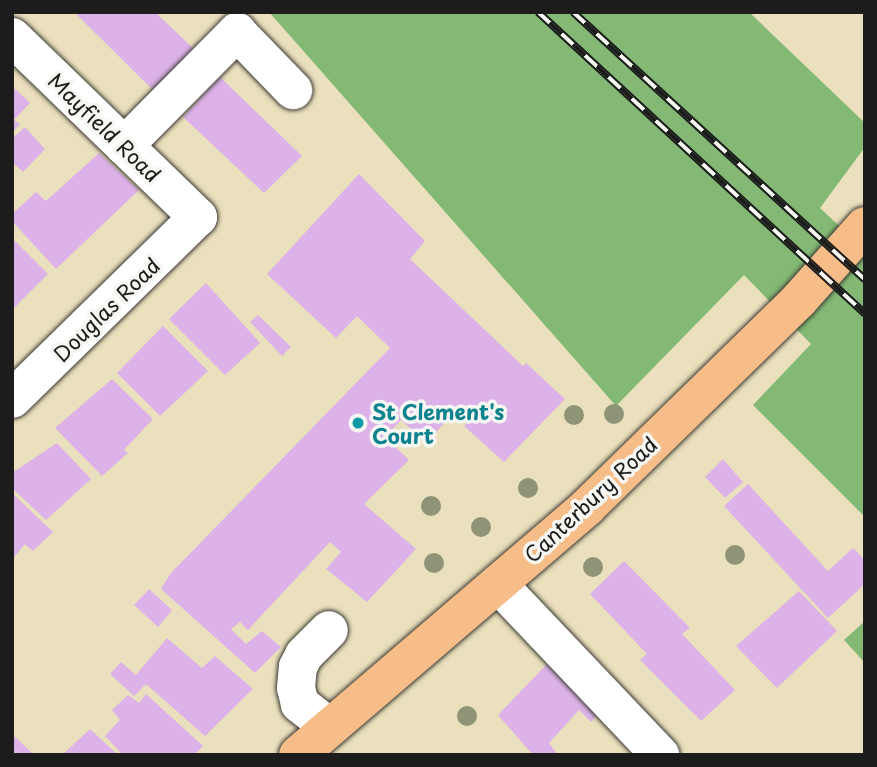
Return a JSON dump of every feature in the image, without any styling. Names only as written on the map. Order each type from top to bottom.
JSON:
[{"type":"main road","name":"Canterbury Road","points":[[312,746],[587,507],[799,300],[865,226]]},
{"type":"street","points":[[124,146],[227,22],[293,90]]},
{"type":"street","name":"Mayfield Road","points":[[12,37],[198,217]]},
{"type":"street","name":"Douglas Road","points":[[12,398],[198,217]]},
{"type":"street","points":[[498,584],[660,755]]},
{"type":"street","points":[[312,746],[296,688],[304,655],[329,630]]},
{"type":"green space","points":[[269,12],[749,12],[865,123],[865,147],[820,208],[865,250],[865,517],[753,405],[811,344],[744,275],[616,406]]},
{"type":"green space","points":[[865,621],[865,663],[844,640]]},
{"type":"building","points":[[74,12],[155,12],[195,50],[154,91]]},
{"type":"building","points":[[220,77],[302,156],[264,193],[183,117]]},
{"type":"building","points":[[12,86],[30,103],[14,120],[20,124],[12,132]]},
{"type":"building","points":[[25,127],[45,149],[23,172],[12,162],[12,139]]},
{"type":"building","points":[[99,153],[139,190],[56,269],[12,221],[12,214],[36,192],[46,201]]},
{"type":"building","name":"St Clement's Court","points":[[359,174],[425,241],[410,259],[523,366],[526,363],[565,399],[504,462],[464,426],[472,418],[460,406],[426,443],[401,420],[385,437],[409,460],[364,504],[416,549],[367,602],[326,569],[341,552],[330,542],[248,630],[240,622],[231,629],[246,644],[262,631],[281,647],[255,673],[161,589],[171,573],[390,348],[357,316],[336,338],[267,274]]},
{"type":"building","points":[[12,238],[48,274],[12,310]]},
{"type":"building","points":[[206,283],[260,343],[225,375],[169,319]]},
{"type":"building","points":[[258,315],[291,347],[282,356],[250,322]]},
{"type":"building","points":[[163,326],[208,371],[160,416],[117,373]]},
{"type":"building","points":[[112,379],[153,419],[124,450],[128,453],[102,476],[55,428]]},
{"type":"building","points":[[57,443],[91,479],[46,520],[12,488],[12,473]]},
{"type":"building","points":[[723,459],[743,482],[725,498],[705,477]]},
{"type":"building","points":[[748,484],[828,571],[853,548],[865,560],[865,584],[828,618],[724,506]]},
{"type":"building","points":[[12,493],[53,532],[33,551],[25,544],[12,560]]},
{"type":"building","points":[[624,561],[690,628],[682,634],[735,690],[701,721],[640,660],[647,654],[590,594]]},
{"type":"building","points":[[149,589],[172,610],[158,627],[134,605]]},
{"type":"building","points":[[799,591],[837,631],[777,688],[736,646]]},
{"type":"building","points":[[167,638],[202,668],[215,656],[253,689],[205,736],[146,684],[134,696],[110,674],[121,662],[136,675]]},
{"type":"building","points":[[547,664],[597,715],[591,722],[579,710],[549,743],[558,755],[533,755],[498,715]]},
{"type":"building","points":[[146,694],[203,746],[194,755],[123,755],[105,736],[120,720],[112,710],[128,695],[139,703]]},
{"type":"building","points":[[90,729],[118,755],[62,755]]},
{"type":"building","points":[[12,734],[34,755],[12,755]]},
{"type":"railway","points":[[538,12],[865,314]]},
{"type":"railway","points":[[573,12],[865,280]]},
{"type":"place","name":"St Clement's Court","points":[[358,423]]}]
